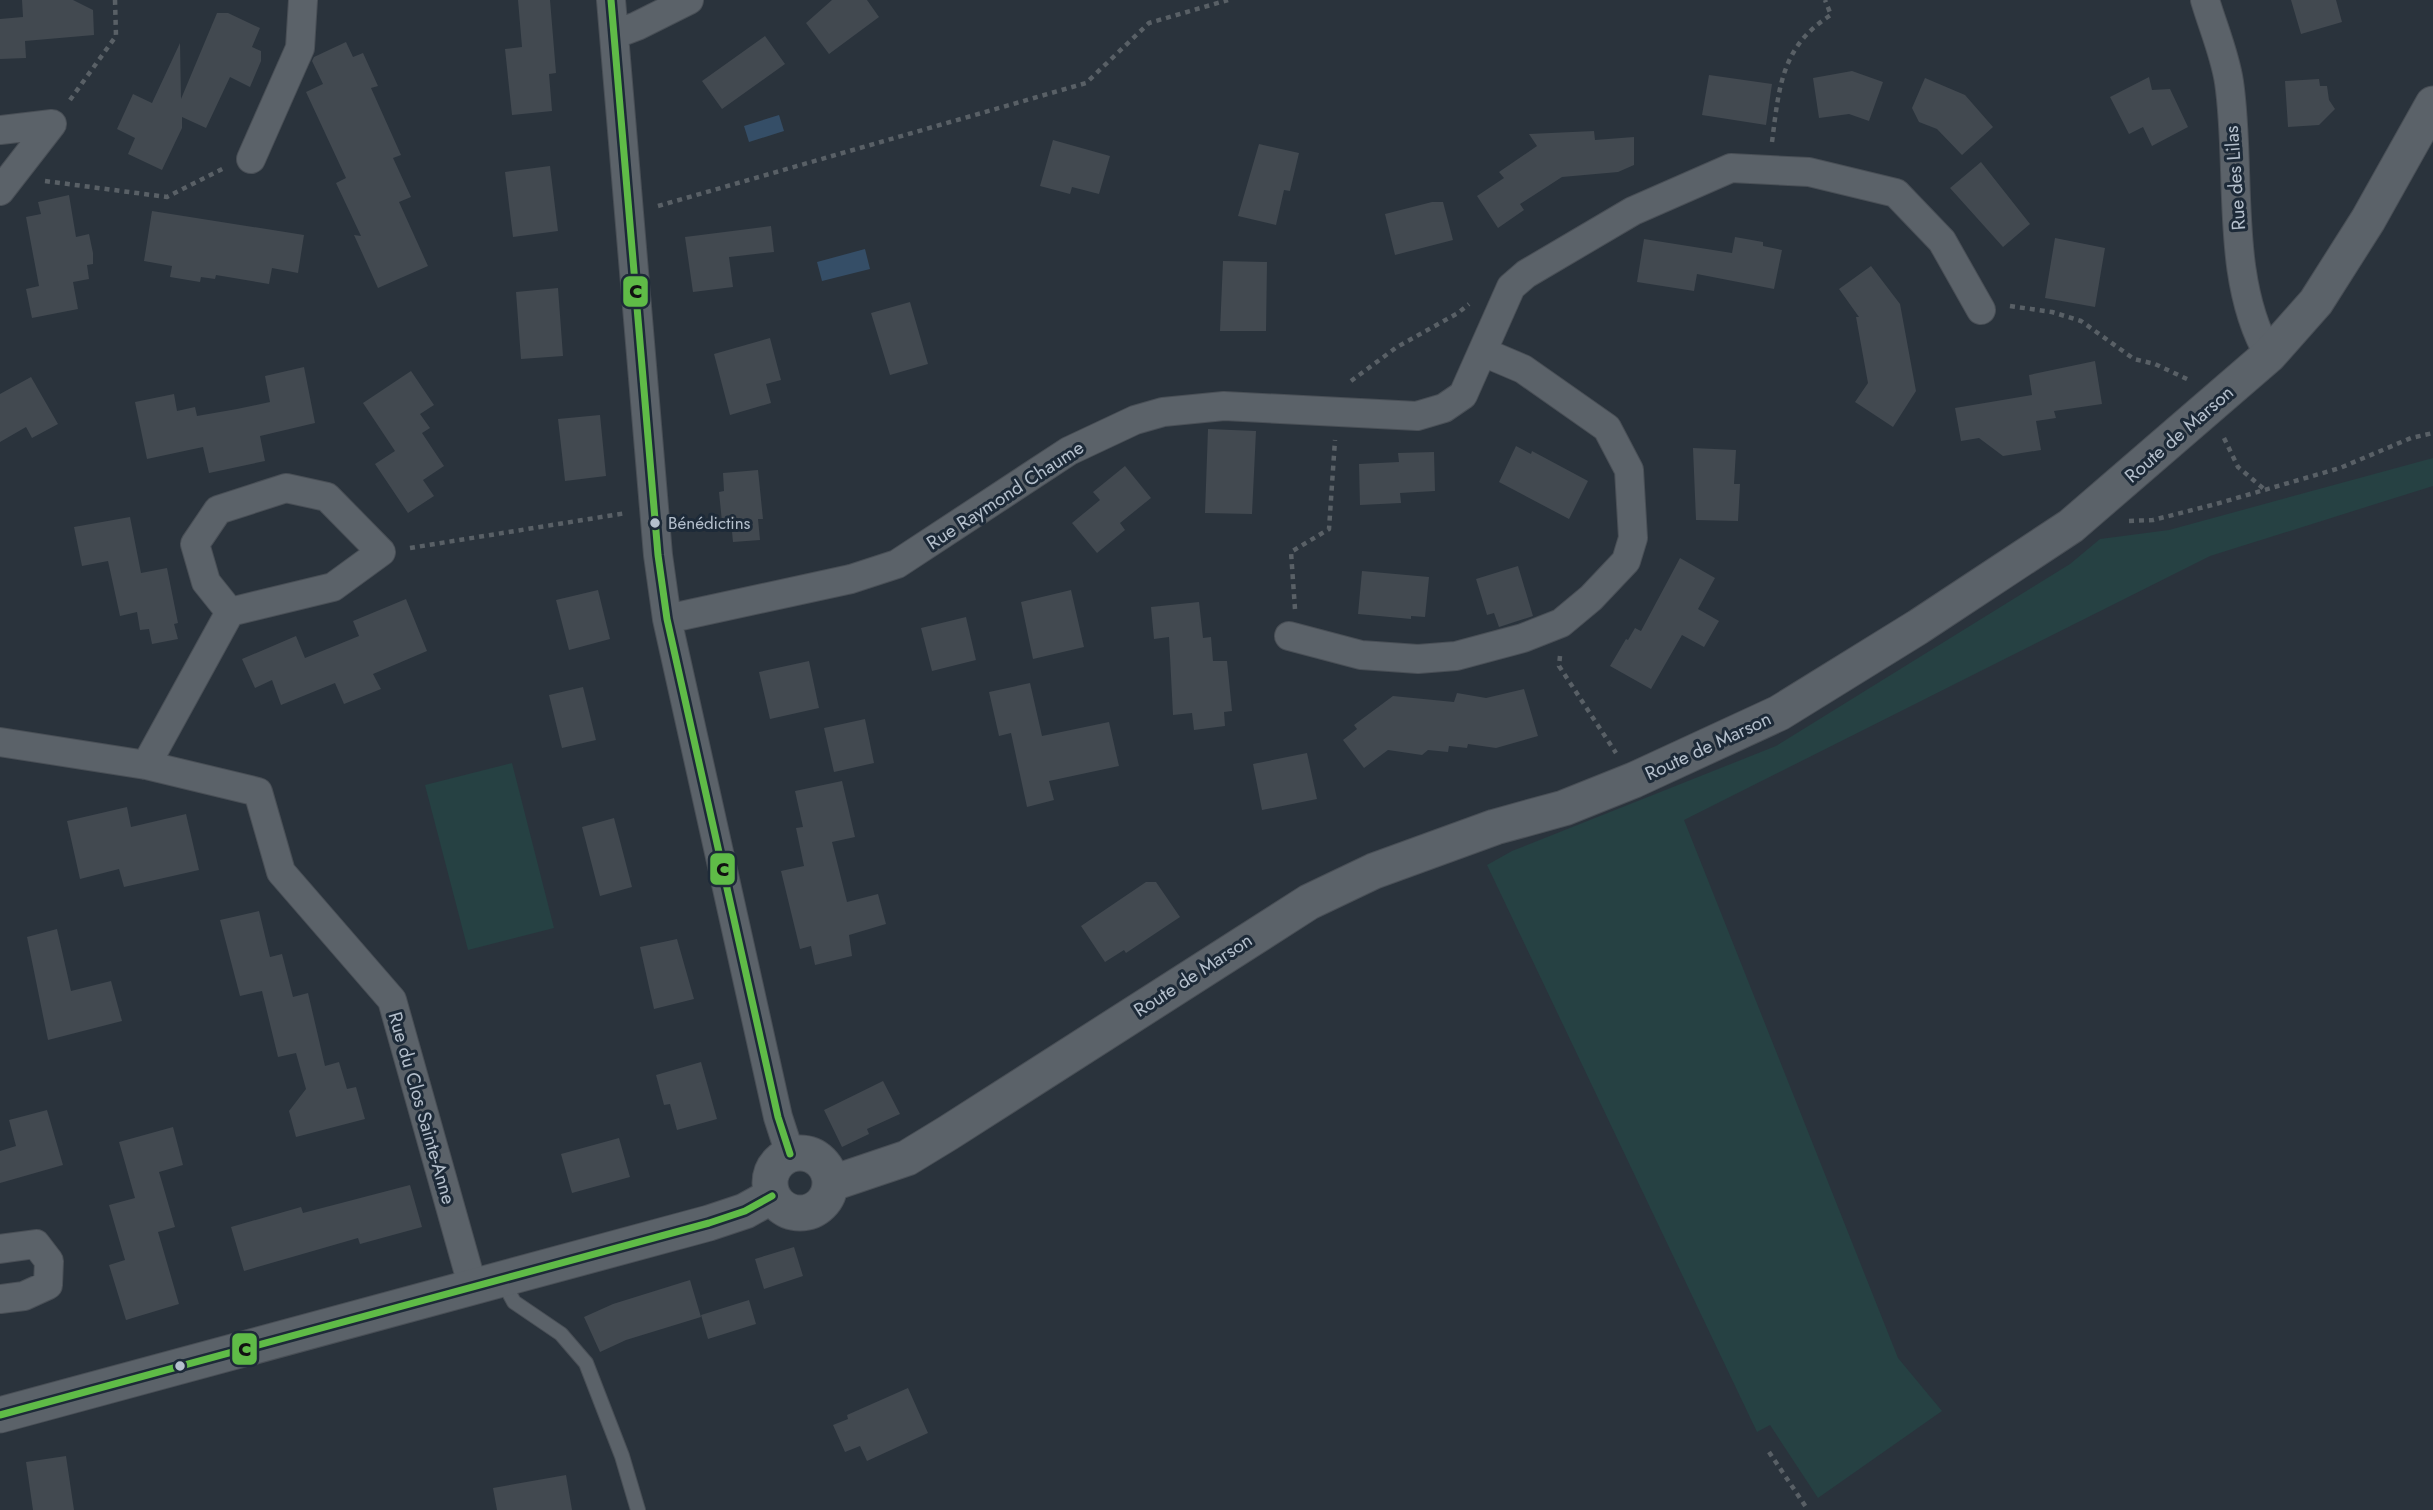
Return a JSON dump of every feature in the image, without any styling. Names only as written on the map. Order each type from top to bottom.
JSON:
[{"type":"street","points":[[251,159],[300,48],[303,0]]},
{"type":"street","points":[[611,0],[655,510],[667,619],[778,1117],[790,1154]]},
{"type":"street","points":[[616,34],[689,0]]},
{"type":"street","name":"Rue des Lilas","points":[[2206,0],[2229,81],[2240,255],[2256,333],[2269,355]]},
{"type":"street","name":"Route de Marson","points":[[830,1184],[907,1158],[1309,902],[1374,871],[1495,827],[1564,808],[1634,780],[1779,713],[1919,627],[2071,526],[2210,409],[2269,355],[2316,302],[2368,220],[2433,104]]},
{"type":"street","points":[[0,130],[52,124]]},
{"type":"street","points":[[6,184],[52,124]]},
{"type":"street","points":[[1511,287],[1526,274],[1633,211],[1731,168],[1809,172],[1896,193],[1942,241],[1981,310]]},
{"type":"street","name":"Rue Raymond Chaume","points":[[667,619],[851,579],[897,564],[1069,451],[1135,420],[1163,412],[1223,405],[1418,416],[1444,408],[1463,394],[1511,287]]},
{"type":"street","points":[[1290,636],[1361,655],[1418,659],[1456,656],[1523,638],[1562,623],[1591,598],[1626,561],[1633,538],[1629,470],[1607,428],[1523,369],[1483,352]]},
{"type":"street","points":[[146,765],[230,612],[333,587],[381,552],[327,497],[286,488],[218,510],[195,544],[206,582],[230,612]]},
{"type":"street","name":"Rue du Clos Sainte-Anne","points":[[0,741],[146,765],[258,792],[281,872],[392,1000],[425,1118],[487,1284]]},
{"type":"street","points":[[802,1153],[822,1162],[830,1184],[822,1205],[800,1214],[779,1206],[772,1196],[772,1171],[790,1154],[802,1153]]},
{"type":"street","points":[[0,1415],[709,1223],[746,1211],[772,1196]]},
{"type":"street","points":[[0,1250],[36,1244],[50,1261],[48,1284],[24,1296],[0,1299]]},
{"type":"lane","points":[[487,1284],[561,1334],[586,1363],[622,1456],[638,1510]]},
{"type":"path","points":[[52,124],[116,36],[115,0]]},
{"type":"path","points":[[631,214],[1086,83],[1149,23],[1228,0]]},
{"type":"path","points":[[1769,170],[1780,84],[1791,52],[1817,23],[1831,15],[1825,0]]},
{"type":"path","points":[[6,184],[167,197],[221,170],[251,159]]},
{"type":"path","points":[[1290,636],[1296,612],[1291,552],[1329,529],[1339,391],[1397,347],[1458,313],[1495,280],[1511,287]]},
{"type":"path","points":[[1981,310],[2004,306],[2052,312],[2081,321],[2134,359],[2186,376],[2210,409],[2238,467],[2264,489]]},
{"type":"path","points":[[2125,522],[2178,514],[2340,468],[2411,438],[2433,433]]},
{"type":"path","points":[[381,552],[655,510]]},
{"type":"path","points":[[1562,623],[1559,666],[1634,780]]},
{"type":"path","points":[[1769,1452],[1808,1510]]},
{"type":"green space","points":[[2433,458],[2433,486],[2210,556],[1684,820],[1898,1358],[1942,1411],[1818,1498],[1770,1425],[1757,1432],[1487,865],[1512,851],[1776,746],[2070,564],[2100,539],[2169,530]]},
{"type":"green space","points":[[512,763],[554,928],[468,950],[425,785]]},
{"type":"water","points":[[779,115],[784,131],[749,142],[744,126]]},
{"type":"water","points":[[865,249],[870,269],[822,281],[817,262]]},
{"type":"building","points":[[22,0],[73,0],[93,10],[94,35],[25,41],[26,58],[0,59],[0,19],[23,17]]},
{"type":"building","points":[[518,0],[550,0],[556,73],[549,74],[552,111],[512,115],[505,49],[522,47]]},
{"type":"building","points":[[832,0],[867,0],[879,17],[829,54],[806,23]]},
{"type":"building","points":[[2291,0],[2336,0],[2342,22],[2301,34]]},
{"type":"building","points":[[217,13],[228,13],[260,28],[252,47],[261,51],[261,61],[250,87],[230,77],[206,128],[182,117],[182,128],[162,170],[128,154],[135,138],[117,129],[133,94],[152,103],[180,43],[181,99]]},
{"type":"building","points":[[765,36],[785,64],[722,109],[702,81]]},
{"type":"building","points":[[346,42],[353,57],[363,53],[378,86],[371,88],[401,155],[393,158],[411,197],[399,202],[428,266],[378,288],[354,235],[361,236],[336,183],[346,178],[306,92],[323,84],[312,61],[314,57]]},
{"type":"building","points":[[1852,71],[1883,82],[1869,121],[1849,114],[1819,118],[1813,78]]},
{"type":"building","points":[[1709,75],[1772,84],[1766,125],[1702,115]]},
{"type":"building","points":[[2149,77],[2152,90],[2170,89],[2188,127],[2152,146],[2143,127],[2129,134],[2110,97]]},
{"type":"building","points":[[1925,78],[1965,95],[1993,127],[1962,155],[1937,129],[1919,122],[1912,108]]},
{"type":"building","points":[[2319,79],[2320,86],[2327,86],[2329,100],[2335,109],[2319,125],[2288,127],[2285,81]]},
{"type":"building","points":[[1594,131],[1595,140],[1634,137],[1634,165],[1618,172],[1562,177],[1520,204],[1524,210],[1498,228],[1477,196],[1504,178],[1499,172],[1537,146],[1529,134]]},
{"type":"building","points":[[1053,140],[1110,156],[1099,194],[1072,187],[1070,194],[1040,186]]},
{"type":"building","points":[[1259,144],[1299,153],[1290,191],[1284,190],[1276,225],[1238,216]]},
{"type":"building","points":[[1981,162],[2030,224],[2003,247],[1950,188]]},
{"type":"building","points":[[550,166],[558,231],[513,237],[505,172]]},
{"type":"building","points":[[69,195],[76,237],[89,234],[93,264],[87,265],[89,279],[73,282],[78,309],[32,318],[26,289],[39,286],[26,217],[41,214],[38,202]]},
{"type":"building","points":[[1432,202],[1443,202],[1453,240],[1395,255],[1385,214]]},
{"type":"building","points":[[152,211],[304,235],[298,273],[272,268],[269,284],[216,275],[215,279],[201,277],[200,282],[170,277],[172,266],[144,261]]},
{"type":"building","points":[[771,226],[774,252],[729,257],[733,287],[693,292],[685,237]]},
{"type":"building","points":[[1735,237],[1763,242],[1763,246],[1782,250],[1774,289],[1697,274],[1694,291],[1637,282],[1644,239],[1732,253]]},
{"type":"building","points":[[2055,238],[2105,248],[2095,307],[2045,298]]},
{"type":"building","points":[[1223,261],[1267,262],[1266,331],[1220,331]]},
{"type":"building","points":[[1871,266],[1900,304],[1916,391],[1893,427],[1855,402],[1868,383],[1856,317],[1859,317],[1839,289]]},
{"type":"building","points":[[558,288],[563,356],[521,359],[516,292]]},
{"type":"building","points":[[910,302],[928,364],[890,375],[871,313]]},
{"type":"building","points":[[770,338],[781,380],[766,384],[771,403],[730,415],[714,354]]},
{"type":"building","points":[[2095,361],[2102,404],[2054,411],[2056,418],[2036,421],[2041,450],[2003,456],[1979,438],[1961,441],[1955,408],[2032,395],[2029,375]]},
{"type":"building","points":[[304,367],[315,423],[260,436],[265,461],[209,473],[203,447],[147,459],[135,402],[174,394],[177,411],[195,407],[197,416],[237,409],[270,402],[265,376]]},
{"type":"building","points":[[411,371],[434,405],[420,414],[430,428],[422,433],[444,466],[423,480],[434,496],[408,513],[375,464],[395,451],[363,403]]},
{"type":"building","points":[[31,377],[58,424],[32,438],[26,427],[0,442],[0,394]]},
{"type":"building","points":[[600,415],[606,476],[565,481],[558,419]]},
{"type":"building","points":[[1208,429],[1256,431],[1252,514],[1205,513]]},
{"type":"building","points":[[1516,446],[1531,454],[1532,451],[1588,481],[1569,519],[1499,482]]},
{"type":"building","points":[[1693,448],[1736,450],[1734,484],[1740,484],[1738,521],[1696,520]]},
{"type":"building","points":[[1434,452],[1435,491],[1400,493],[1401,503],[1360,505],[1359,464],[1399,462],[1398,453]]},
{"type":"building","points":[[1125,466],[1151,498],[1120,523],[1125,530],[1097,553],[1072,523],[1100,500],[1093,492]]},
{"type":"building","points":[[758,470],[763,519],[758,519],[760,540],[733,542],[731,521],[722,522],[719,492],[724,491],[723,473]]},
{"type":"building","points":[[130,517],[141,573],[167,568],[178,623],[174,624],[178,639],[152,644],[149,629],[140,630],[137,612],[120,616],[108,561],[82,566],[74,527]]},
{"type":"building","points":[[1680,558],[1715,578],[1698,609],[1719,621],[1704,647],[1682,635],[1651,689],[1610,666],[1635,628],[1641,631]]},
{"type":"building","points":[[1518,566],[1533,616],[1499,627],[1494,613],[1487,615],[1476,579]]},
{"type":"building","points":[[1362,571],[1429,577],[1425,617],[1411,616],[1411,619],[1358,614]]},
{"type":"building","points":[[598,590],[610,639],[569,650],[556,600]]},
{"type":"building","points":[[1071,590],[1084,647],[1033,659],[1021,602]]},
{"type":"building","points":[[406,599],[427,651],[373,674],[381,689],[344,704],[335,683],[281,705],[272,680],[255,688],[242,659],[296,636],[305,658],[359,636],[353,621]]},
{"type":"building","points":[[1199,602],[1203,638],[1211,637],[1213,661],[1227,661],[1232,711],[1224,712],[1225,726],[1194,730],[1192,713],[1173,715],[1169,637],[1154,639],[1151,607]]},
{"type":"building","points":[[966,617],[976,660],[932,671],[921,628]]},
{"type":"building","points":[[809,661],[819,708],[770,719],[759,672]]},
{"type":"building","points":[[1030,683],[1042,736],[1109,722],[1119,766],[1049,781],[1054,800],[1027,807],[1011,733],[999,736],[989,692]]},
{"type":"building","points":[[583,687],[596,740],[562,748],[549,695]]},
{"type":"building","points":[[1524,689],[1538,736],[1496,748],[1468,744],[1467,748],[1449,746],[1448,752],[1428,750],[1422,755],[1388,750],[1364,768],[1343,740],[1357,729],[1354,725],[1393,696],[1454,702],[1457,693],[1486,698]]},
{"type":"building","points":[[865,719],[874,763],[834,772],[824,728]]},
{"type":"building","points":[[1307,753],[1317,799],[1262,810],[1253,764]]},
{"type":"building","points":[[842,781],[855,837],[832,842],[847,902],[878,894],[886,924],[849,935],[852,956],[815,965],[811,946],[800,949],[781,871],[804,866],[796,828],[803,827],[795,791]]},
{"type":"building","points":[[127,807],[131,827],[186,814],[199,870],[124,887],[119,869],[80,879],[67,821]]},
{"type":"building","points":[[614,818],[632,887],[600,896],[582,827]]},
{"type":"building","points":[[1146,882],[1156,882],[1180,917],[1126,953],[1124,950],[1105,962],[1081,926]]},
{"type":"building","points":[[259,911],[270,957],[282,954],[293,997],[308,993],[325,1066],[339,1062],[347,1089],[356,1087],[365,1119],[296,1137],[289,1111],[306,1089],[296,1053],[278,1057],[262,991],[240,996],[220,920]]},
{"type":"building","points":[[57,929],[71,991],[111,981],[122,1021],[48,1040],[27,937]]},
{"type":"building","points":[[677,939],[694,999],[654,1009],[640,947]]},
{"type":"building","points":[[701,1062],[717,1119],[677,1130],[670,1104],[664,1105],[656,1075]]},
{"type":"building","points":[[883,1081],[900,1114],[867,1129],[869,1134],[842,1147],[824,1110]]},
{"type":"building","points":[[47,1110],[63,1165],[0,1183],[0,1151],[16,1146],[9,1120]]},
{"type":"building","points":[[173,1127],[183,1165],[159,1172],[175,1227],[158,1232],[179,1304],[126,1320],[109,1265],[125,1260],[109,1205],[135,1198],[119,1142]]},
{"type":"building","points":[[619,1138],[630,1177],[572,1193],[561,1154]]},
{"type":"building","points":[[410,1185],[422,1227],[360,1244],[358,1238],[244,1271],[231,1227],[301,1207],[303,1213]]},
{"type":"building","points":[[794,1247],[803,1276],[764,1289],[755,1259]]},
{"type":"building","points":[[690,1280],[701,1317],[626,1340],[600,1352],[584,1317],[613,1304]]},
{"type":"building","points":[[749,1300],[756,1324],[708,1339],[701,1315]]},
{"type":"building","points":[[908,1388],[928,1433],[867,1461],[860,1446],[845,1452],[833,1425],[848,1419],[847,1415]]},
{"type":"building","points":[[66,1456],[74,1510],[33,1510],[26,1462]]},
{"type":"building","points":[[566,1475],[572,1510],[497,1510],[493,1488]]},
{"type":"transit line","name":"C","points":[[611,0],[658,555],[667,619],[778,1117],[790,1154]]},
{"type":"transit line","name":"C","points":[[0,1415],[709,1223],[745,1211],[772,1196]]},
{"type":"place","name":"Bénédictins","points":[[655,523]]}]
